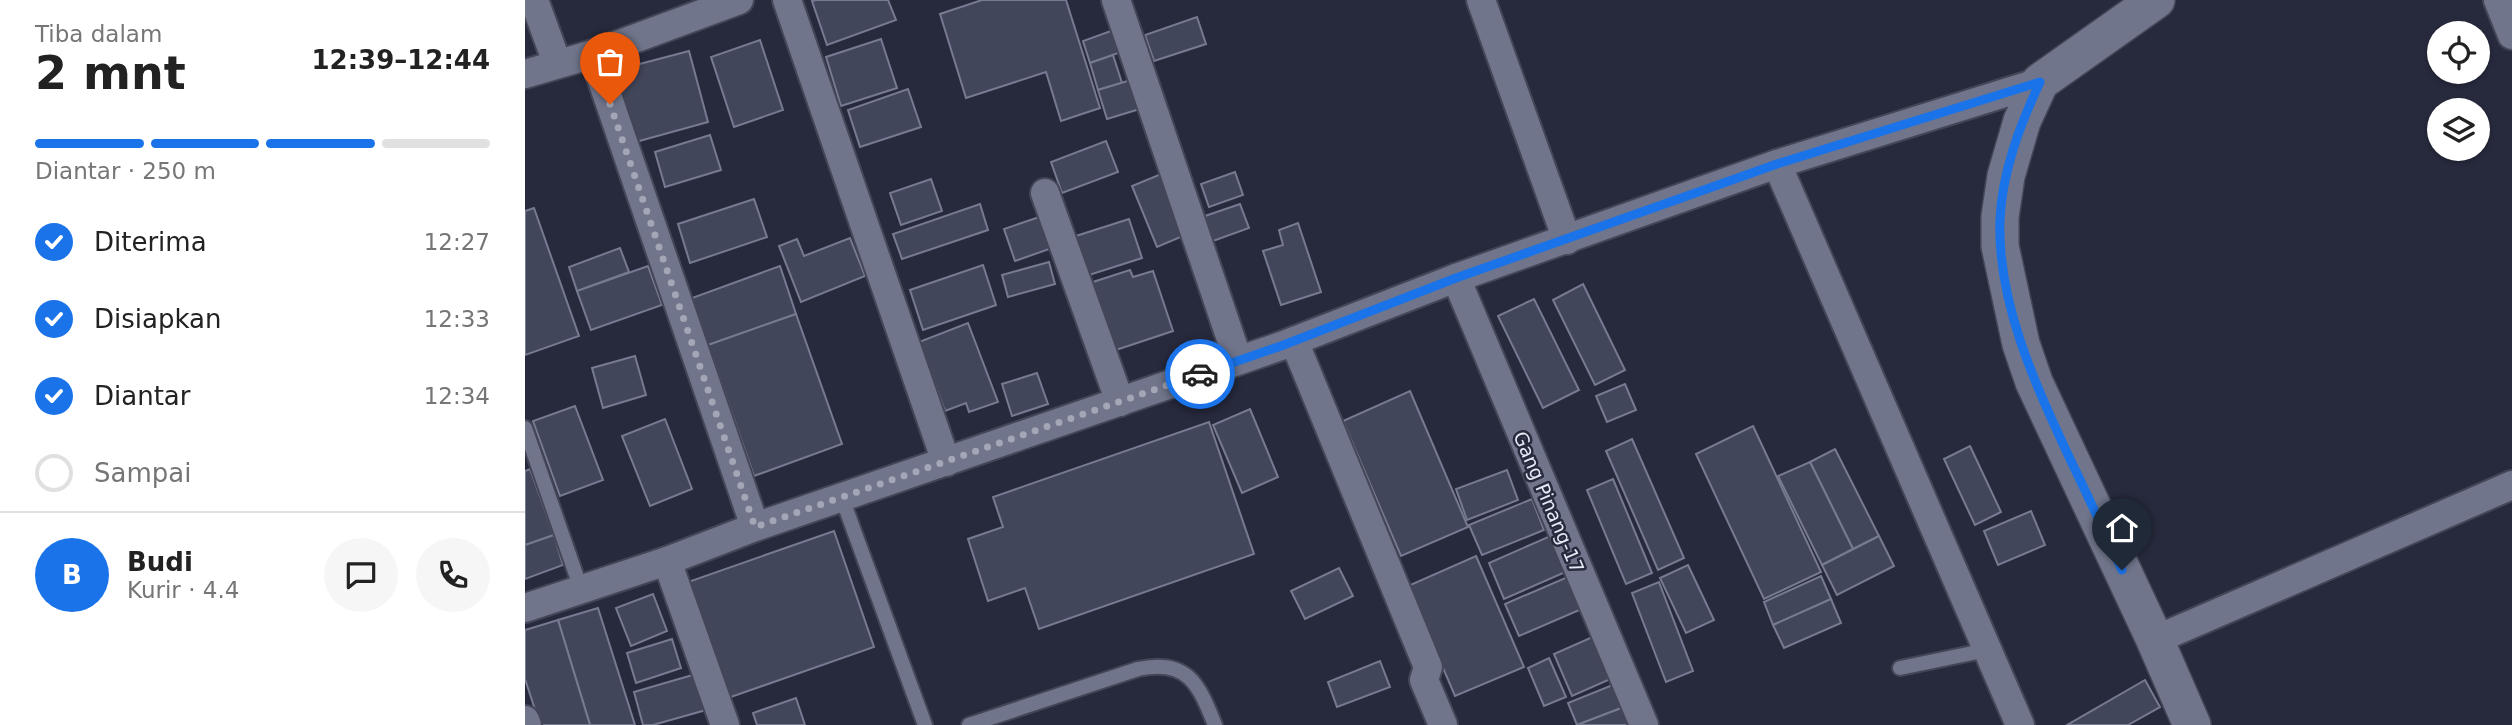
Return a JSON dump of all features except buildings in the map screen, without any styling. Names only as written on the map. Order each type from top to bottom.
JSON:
[{"type":"street","points":[[534,0],[557,63]]},
{"type":"street","points":[[525,74],[593,54],[703,6],[740,0]]},
{"type":"street","points":[[787,0],[946,462]]},
{"type":"street","points":[[1115,0],[1238,360]]},
{"type":"street","points":[[1481,0],[1567,240]]},
{"type":"street","points":[[525,608],[667,561],[755,527],[1294,341],[1456,278],[1777,164],[2040,82],[2156,0]]},
{"type":"street","points":[[2498,0],[2512,34]]},
{"type":"street","points":[[593,54],[755,527]]},
{"type":"street","points":[[2040,82],[2022,121],[2006,176],[2000,217],[2000,247],[2021,344],[2034,382],[2192,725]]},
{"type":"street","points":[[1777,164],[2020,725]]},
{"type":"street","points":[[1045,193],[1120,401]]},
{"type":"street","name":"Gang Pinang-17","points":[[1456,278],[1644,725]]},
{"type":"street","points":[[1294,341],[1428,667],[1424,680],[1443,725]]},
{"type":"street","points":[[2155,640],[2512,485]]},
{"type":"street","points":[[667,561],[725,725]]},
{"type":"street","points":[[525,720],[527,725]]},
{"type":"lane","points":[[525,428],[581,589]]},
{"type":"lane","points":[[842,498],[925,725]]},
{"type":"lane","points":[[1900,668],[1987,650]]},
{"type":"lane","points":[[968,725],[1159,664],[1196,682],[1215,725]]},
{"type":"way so far","points":[[610,104],[755,527],[1200,374]]},
{"type":"route","points":[[1200,374],[1281,346],[1456,278],[1777,164],[2040,82],[2022,121],[2006,176],[2000,217],[2000,247],[2021,344],[2034,382],[2122,570]]}]
